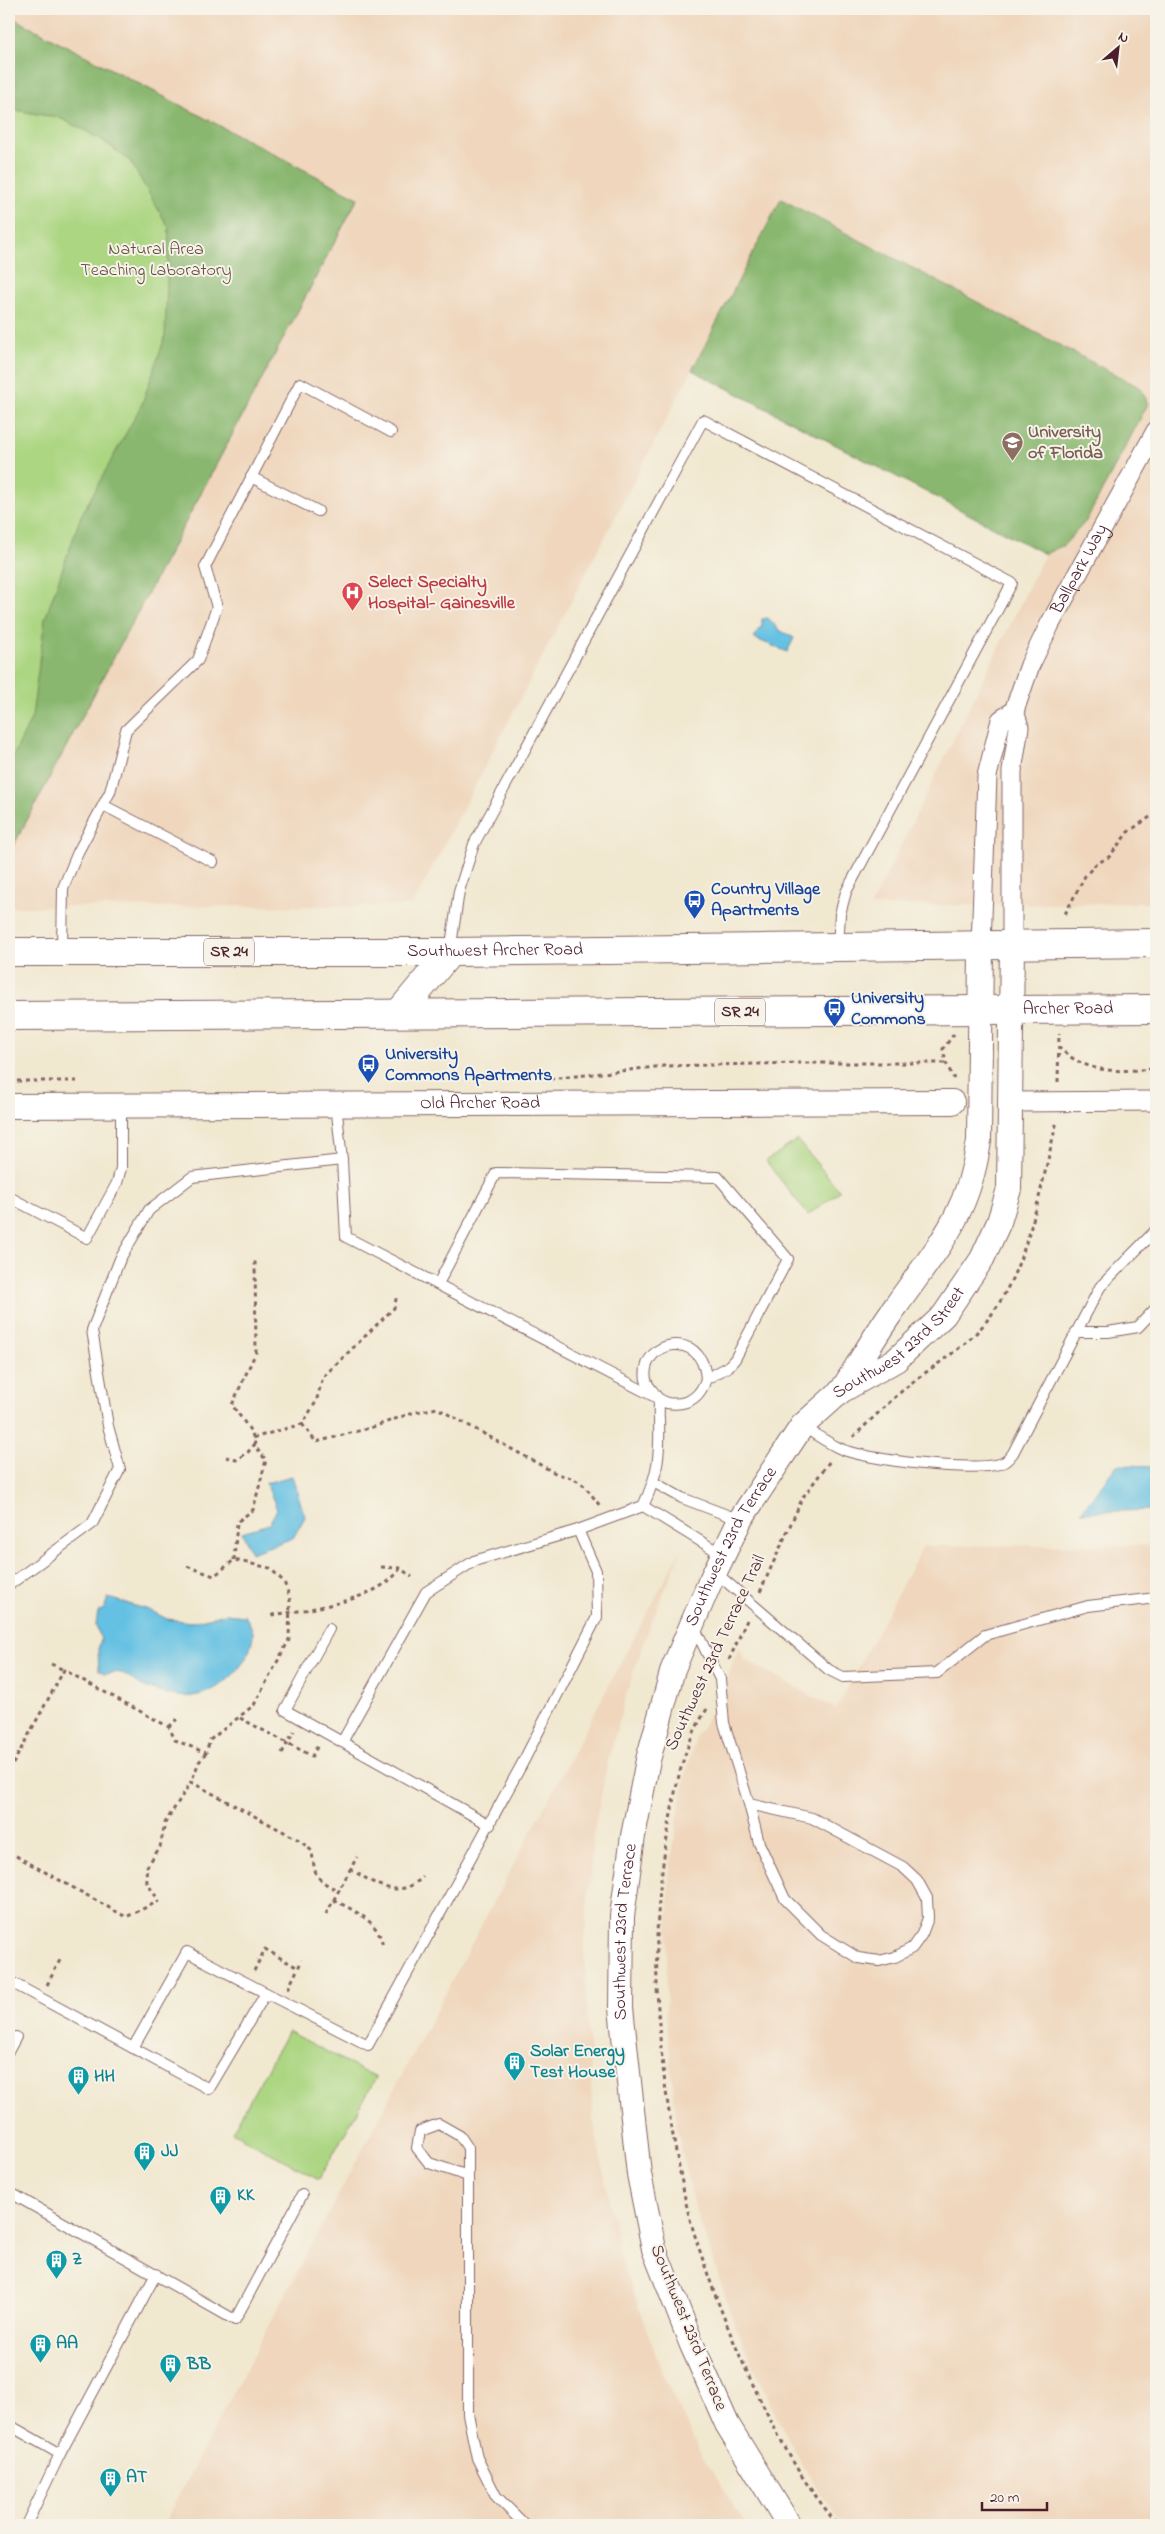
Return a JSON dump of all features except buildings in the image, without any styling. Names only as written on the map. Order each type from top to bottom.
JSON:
[{"type":"main road","name":"SR 24","points":[[981,946],[1156,944]]},
{"type":"main road","name":"Southwest Archer Road","points":[[9,952],[450,952],[981,946]]},
{"type":"main road","points":[[400,1012],[450,952]]},
{"type":"main road","name":"Archer Road","points":[[980,1010],[1156,1009]]},
{"type":"main road","name":"SR 24","points":[[9,1016],[400,1012],[980,1010]]},
{"type":"street","name":"Ballpark Way","points":[[981,946],[987,776],[1001,720],[1014,711],[1030,665],[1050,624],[1156,431]]},
{"type":"street","name":"Ballpark Way","points":[[1012,946],[1012,771],[1019,727],[1014,711]]},
{"type":"street","name":"Southwest 23rd Street","points":[[842,1390],[895,1307],[952,1228],[966,1198],[975,1171],[979,1133],[981,946]]},
{"type":"street","name":"Southwest 23rd Street","points":[[842,1390],[896,1360],[944,1315],[982,1259],[1000,1222],[1009,1189],[1012,946]]},
{"type":"street","points":[[979,1064],[953,1090],[979,1133]]},
{"type":"street","name":"Old Archer Road","points":[[9,1106],[336,1104],[953,1090]]},
{"type":"street","points":[[1011,1102],[1156,1101]]},
{"type":"street","name":"Southwest 23rd Terrace","points":[[789,2525],[728,2424],[692,2345],[654,2249],[639,2174],[630,2109],[621,2008],[624,1898],[633,1836],[648,1760],[673,1669],[692,1624],[740,1520],[802,1426],[842,1390]]},
{"type":"lane","points":[[62,952],[63,888],[78,852],[110,792],[126,730],[198,660],[217,607],[204,567],[300,383],[391,432]]},
{"type":"lane","points":[[450,952],[459,891],[474,844],[703,420],[1012,583],[846,892],[840,914],[838,947]]},
{"type":"lane","points":[[251,477],[318,511]]},
{"type":"lane","points":[[103,805],[213,862]]},
{"type":"lane","points":[[9,1197],[87,1238],[117,1183],[121,1160],[120,1104]]},
{"type":"lane","points":[[336,1104],[342,1160],[346,1237],[658,1399],[672,1404],[687,1403],[700,1392],[706,1379],[703,1362],[697,1354],[681,1345],[665,1347],[652,1356],[646,1369],[647,1383],[658,1399],[660,1450],[655,1483],[643,1506],[578,1530],[474,1561],[426,1592],[342,1742]]},
{"type":"lane","points":[[9,1584],[92,1524],[120,1469],[108,1426],[92,1330],[120,1259],[149,1210],[192,1177],[342,1160]]},
{"type":"lane","points":[[438,1284],[496,1173],[718,1177],[788,1258],[735,1359],[728,1367],[706,1379]]},
{"type":"lane","points":[[802,1426],[840,1449],[931,1465],[990,1466],[1004,1463],[1013,1453],[1100,1287],[1156,1230]]},
{"type":"lane","points":[[1076,1332],[1108,1332],[1138,1327],[1156,1308]]},
{"type":"lane","points":[[655,1483],[682,1498],[740,1520]]},
{"type":"lane","points":[[643,1506],[719,1563],[753,1605],[829,1670],[842,1677],[937,1673],[985,1635],[1088,1606],[1156,1598]]},
{"type":"lane","points":[[133,2048],[186,1952],[368,2045],[490,1825],[597,1617],[596,1571],[578,1530]]},
{"type":"lane","points":[[692,1624],[720,1679],[724,1723],[749,1804],[758,1843],[785,1899],[815,1930],[838,1948],[858,1958],[878,1961],[896,1957],[912,1948],[922,1934],[928,1918],[927,1898],[917,1880],[903,1867],[812,1818],[749,1804]]},
{"type":"lane","points":[[329,1629],[285,1710],[490,1825]]},
{"type":"lane","points":[[9,1980],[210,2089],[266,1993]]},
{"type":"lane","points":[[9,2050],[16,2037]]},
{"type":"lane","points":[[468,2176],[429,2163],[417,2148],[420,2131],[439,2124],[460,2136],[468,2148],[468,2176],[468,2414],[478,2458],[496,2496],[525,2525]]},
{"type":"lane","points":[[9,2192],[234,2320],[302,2196]]},
{"type":"lane","points":[[26,2525],[60,2454],[156,2274]]},
{"type":"lane","points":[[9,2425],[60,2454]]},
{"type":"path","points":[[1065,914],[1085,876],[1096,864],[1108,857],[1128,832],[1156,813]]},
{"type":"path","points":[[953,1090],[943,1049],[956,1031]]},
{"type":"path","name":"Southwest 23rd Terrace Trail","points":[[837,2525],[796,2466],[754,2386],[718,2299],[691,2225],[672,2132],[661,2043],[657,1944],[662,1871],[679,1771],[689,1739],[711,1703],[753,1605],[803,1497],[840,1449],[908,1386],[968,1340],[985,1323],[996,1308],[1016,1269],[1037,1205],[1058,1118],[1058,1047],[1060,1033]]},
{"type":"path","points":[[1058,1047],[1082,1064],[1096,1070],[1156,1069]]},
{"type":"path","points":[[545,1080],[664,1066],[802,1063],[946,1063]]},
{"type":"path","points":[[9,1080],[88,1081]]},
{"type":"path","points":[[184,1565],[214,1576],[234,1560],[237,1522],[253,1510],[260,1489],[266,1460],[255,1444],[244,1421],[232,1405],[256,1352],[255,1261]]},
{"type":"path","points":[[253,1438],[302,1424],[316,1402],[323,1377],[394,1308],[397,1295]]},
{"type":"path","points":[[302,1424],[316,1442],[370,1428],[412,1413],[437,1408],[557,1474],[576,1479],[586,1486],[600,1507]]},
{"type":"path","points":[[226,1457],[236,1460],[248,1452],[255,1444]]},
{"type":"path","points":[[9,1852],[126,1917],[159,1901],[147,1883],[146,1868],[160,1847],[165,1822],[191,1782],[199,1762],[206,1753],[210,1740],[254,1705],[289,1640],[290,1598],[284,1582],[270,1568],[234,1560]]},
{"type":"path","points":[[380,1567],[400,1568],[412,1577]]},
{"type":"path","points":[[272,1615],[323,1607],[358,1597],[395,1577],[400,1568]]},
{"type":"path","points":[[52,1664],[169,1727],[175,1740],[206,1753]]},
{"type":"path","points":[[9,1771],[64,1670]]},
{"type":"path","points":[[240,1718],[312,1756],[316,1748]]},
{"type":"path","points":[[169,1727],[177,1719]]},
{"type":"path","points":[[282,1753],[296,1726]]},
{"type":"path","points":[[191,1782],[299,1840],[312,1851],[314,1874],[319,1881],[339,1891]]},
{"type":"path","points":[[326,1914],[357,1857]]},
{"type":"path","points":[[350,1869],[377,1884],[393,1889],[411,1887],[423,1877]]},
{"type":"path","points":[[334,1900],[363,1916],[375,1926],[382,1937],[383,1948]]},
{"type":"path","points":[[263,1953],[265,1950],[298,1968]]},
{"type":"path","points":[[46,1986],[61,1958]]},
{"type":"path","points":[[288,1989],[302,1960]]},
{"type":"shaded area","name":"University of Florida","points":[[9,9],[1156,9],[1156,903],[871,906],[1045,554],[692,370],[412,906],[9,907]]},
{"type":"shaded area","points":[[1156,1545],[1156,2525],[842,2525],[804,2467],[776,2416],[736,2327],[693,2202],[677,2128],[666,2015],[669,1875],[685,1775],[696,1737],[716,1704],[739,1648],[745,1660],[836,1709],[923,1546]]},
{"type":"shaded area","points":[[683,1546],[645,1638],[627,1692],[607,1765],[593,1836],[584,1951],[593,2119],[621,2259],[664,2377],[699,2451],[746,2525],[163,2525]]},
{"type":"green space","name":"Natural Area Teaching Laboratory","points":[[9,16],[358,198],[9,854]]},
{"type":"green space","points":[[9,16],[358,198],[9,854],[9,765],[32,717],[45,619],[81,516],[142,404],[165,337],[169,228],[130,161],[101,139],[60,118],[9,109]]},
{"type":"green space","points":[[781,199],[1141,388],[1148,404],[1086,521],[1064,545],[1045,554],[692,370]]},
{"type":"green space","points":[[797,1140],[840,1191],[808,1215],[766,1161]]},
{"type":"green space","points":[[288,2031],[376,2078],[319,2179],[232,2132]]},
{"type":"water","points":[[768,618],[779,630],[794,638],[787,652],[753,637],[762,627],[762,619]]},
{"type":"water","points":[[1117,1465],[1156,1466],[1156,1510],[1081,1512]]},
{"type":"water","points":[[292,1476],[305,1517],[293,1538],[251,1553],[242,1532],[269,1524],[277,1509],[266,1483]]},
{"type":"water","points":[[108,1598],[149,1610],[167,1619],[191,1622],[226,1614],[245,1616],[253,1632],[247,1656],[241,1666],[224,1683],[203,1694],[192,1696],[167,1694],[154,1690],[137,1683],[123,1673],[105,1674],[99,1670],[98,1649],[101,1640],[96,1625],[98,1612],[104,1609]]},
{"type":"place","name":"University of Florida","points":[[1012,462]]},
{"type":"place","name":"Select Specialty Hospital- Gainesville","points":[[352,612]]},
{"type":"place","name":"Country Village Apartments","points":[[695,919]]},
{"type":"place","name":"University Commons","points":[[835,1028]]},
{"type":"place","name":"University Commons Apartments","points":[[369,1084]]},
{"type":"place","name":"Solar Energy Test House","points":[[514,2081]]},
{"type":"place","name":"HH","points":[[78,2096]]},
{"type":"place","name":"JJ","points":[[145,2171]]},
{"type":"place","name":"KK","points":[[221,2215]]},
{"type":"place","name":"Z","points":[[56,2279]]},
{"type":"place","name":"AA","points":[[40,2363]]},
{"type":"place","name":"BB","points":[[171,2384]]},
{"type":"place","name":"AT","points":[[110,2497]]}]
